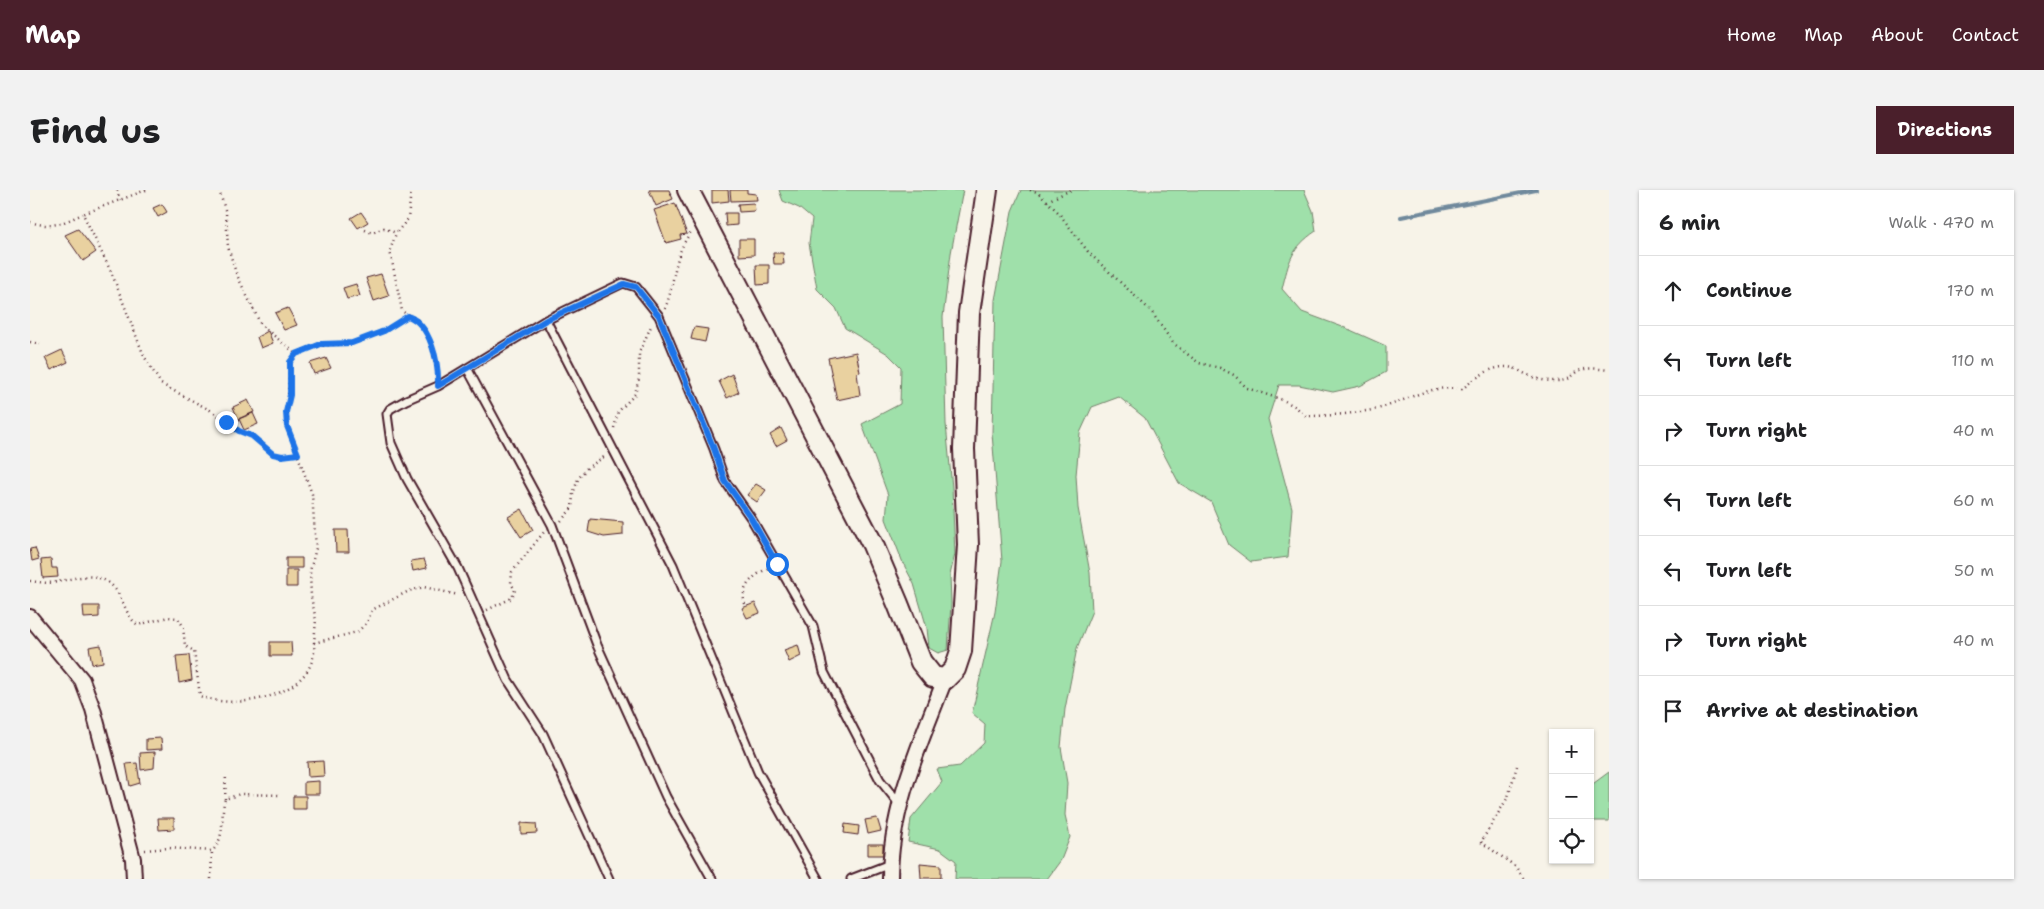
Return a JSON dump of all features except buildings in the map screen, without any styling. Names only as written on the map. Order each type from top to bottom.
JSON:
[{"type":"main road","points":[[688,190],[873,545],[921,662],[933,677],[945,679],[955,669],[961,651],[968,545],[964,449],[969,314],[987,190]]},
{"type":"street","points":[[30,617],[82,680],[93,710],[131,851],[134,879]]},
{"type":"street","points":[[890,879],[890,864],[900,805],[907,779],[945,679]]},
{"type":"lane","points":[[609,879],[543,734],[508,680],[458,568],[407,479],[391,443],[387,414],[390,409],[438,386],[546,320],[624,284],[636,287],[659,316],[671,340],[725,481],[751,518],[813,626],[824,672],[880,780],[900,805]]},
{"type":"lane","points":[[546,320],[673,564],[758,772],[818,879]]},
{"type":"lane","points":[[467,368],[552,525],[597,644],[666,797],[712,879]]},
{"type":"lane","points":[[851,879],[890,864]]},
{"type":"path","points":[[117,190],[120,200]]},
{"type":"path","points":[[30,222],[42,226],[54,226],[146,190]]},
{"type":"path","points":[[219,190],[226,213],[228,247],[236,273],[261,325],[296,354]]},
{"type":"path","points":[[411,190],[408,219],[396,233],[390,251],[402,311],[418,320],[427,336],[434,357],[438,386]]},
{"type":"path","points":[[1030,190],[1037,192],[1047,201],[1058,212],[1089,254],[1152,311],[1173,343],[1200,363],[1220,368],[1234,375],[1247,388],[1284,400],[1306,416],[1326,416],[1373,410],[1437,388],[1462,389],[1478,376],[1497,368],[1507,367],[1527,376],[1548,381],[1570,379],[1582,370],[1609,370]]},
{"type":"path","points":[[1047,201],[1072,190]]},
{"type":"path","points":[[83,214],[112,274],[144,356],[161,384],[203,406],[239,431],[252,436],[273,454],[282,456],[298,454]]},
{"type":"path","points":[[365,230],[372,233],[384,228],[396,233]]},
{"type":"path","points":[[30,581],[46,583],[70,578],[96,576],[106,580],[116,589],[132,621],[138,625],[168,617],[178,618],[183,626],[185,646],[194,651],[200,696],[238,703],[267,697],[298,682],[315,656],[316,620],[311,597],[310,577],[316,548],[312,494],[287,426],[286,412],[290,395],[290,362],[296,354],[321,344],[352,343],[384,331],[408,316]]},
{"type":"path","points":[[30,342],[40,344]]},
{"type":"path","points":[[745,604],[744,593],[753,578],[777,564]]},
{"type":"path","points":[[314,643],[357,632],[367,623],[372,610],[409,591],[424,587],[457,594],[468,604],[474,606]]},
{"type":"path","points":[[1517,766],[1508,797],[1481,842],[1516,866],[1524,879]]},
{"type":"path","points":[[211,879],[212,851],[220,839],[226,774]]},
{"type":"path","points":[[225,799],[240,794],[282,795]]},
{"type":"path","points":[[131,851],[169,848],[212,851]]},
{"type":"green space","points":[[779,190],[963,190],[951,253],[943,317],[946,424],[952,488],[955,554],[950,575],[951,604],[948,650],[938,653],[929,648],[927,628],[914,584],[903,563],[886,519],[888,495],[862,424],[900,404],[901,367],[888,354],[845,328],[836,308],[817,289],[809,243],[812,219],[799,208],[783,201]]},
{"type":"green space","points":[[1021,190],[1304,190],[1313,211],[1316,231],[1296,249],[1282,289],[1302,312],[1348,329],[1386,346],[1386,372],[1360,386],[1333,392],[1299,385],[1279,385],[1268,419],[1292,508],[1288,557],[1251,562],[1229,545],[1211,502],[1179,483],[1145,418],[1119,397],[1092,407],[1080,433],[1076,475],[1078,508],[1090,573],[1092,611],[1077,648],[1065,709],[1061,747],[1067,783],[1065,815],[1070,837],[1061,860],[1047,879],[955,879],[956,861],[940,849],[908,842],[911,819],[942,782],[937,769],[960,766],[984,743],[985,724],[972,713],[995,612],[1002,561],[992,433],[995,300],[1012,211]]},
{"type":"green space","points":[[1609,772],[1609,821],[1594,821],[1594,783]]},
{"type":"waterway","points":[[1401,217],[1536,190]]},
{"type":"route","points":[[226,422],[239,431],[252,436],[273,454],[290,456],[298,454],[287,426],[286,412],[291,385],[290,362],[302,350],[321,344],[352,343],[384,331],[408,316],[418,320],[430,344],[438,386],[546,320],[624,284],[636,287],[659,316],[671,340],[725,481],[751,518],[777,564]]}]
